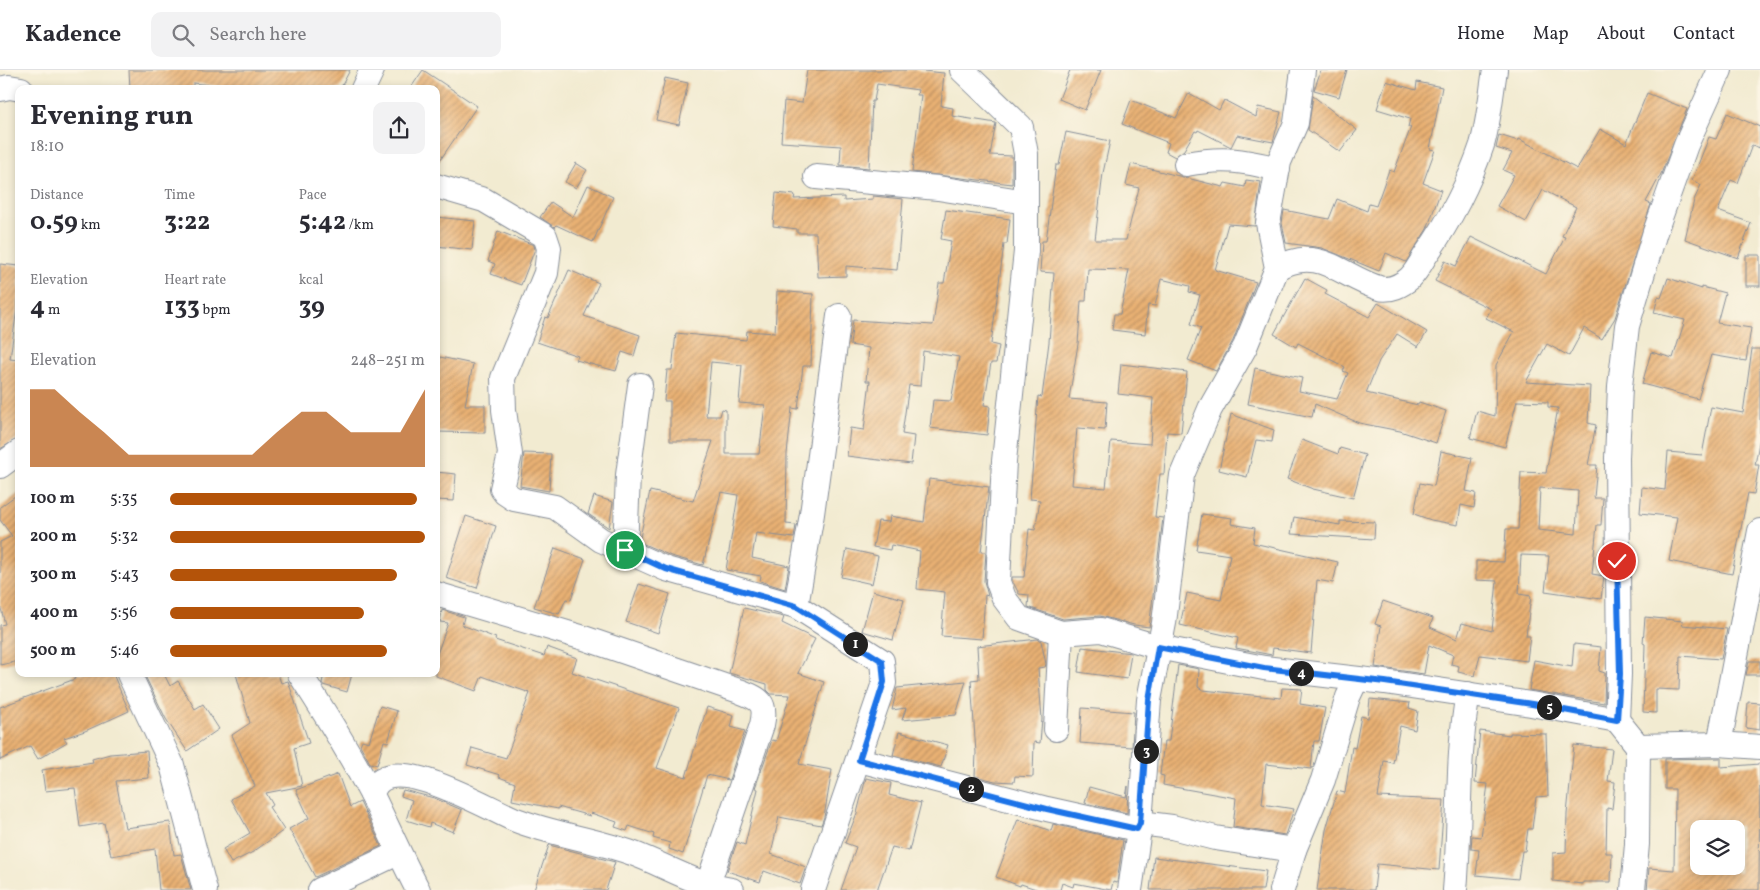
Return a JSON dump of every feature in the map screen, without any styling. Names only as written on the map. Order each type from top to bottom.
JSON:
[{"type":"street","points":[[364,85],[372,70]]},
{"type":"street","points":[[962,70],[1021,127],[1026,154],[1026,252],[1004,461],[998,582],[1004,598],[1019,618],[1061,633],[1101,630],[1158,647],[1264,668],[1468,694],[1617,720],[1638,746],[1637,844],[1632,890]]},
{"type":"street","points":[[1130,890],[1139,826],[1149,700],[1164,623],[1182,475],[1210,409],[1245,347],[1277,268],[1268,222],[1278,169],[1296,123],[1302,70]]},
{"type":"street","points":[[1277,268],[1296,259],[1313,260],[1330,264],[1379,288],[1389,289],[1411,277],[1444,230],[1466,184],[1482,144],[1495,70]]},
{"type":"street","points":[[1617,720],[1620,674],[1617,458],[1620,386],[1627,326],[1655,232],[1686,145],[1720,70]]},
{"type":"street","points":[[1186,164],[1214,158],[1251,162],[1278,169]]},
{"type":"street","points":[[816,177],[938,188],[1026,202]]},
{"type":"street","points":[[440,187],[484,200],[545,236],[549,248],[546,273],[503,378],[504,410],[510,454],[502,489],[504,494],[514,499],[554,507],[601,540],[666,569],[796,606],[882,661],[884,682],[859,760],[813,890]]},
{"type":"street","points":[[796,606],[812,514],[838,316]]},
{"type":"street","points":[[625,550],[628,475],[640,385]]},
{"type":"street","points":[[1719,744],[1760,531]]},
{"type":"street","points":[[440,595],[584,638],[739,691],[755,697],[764,706],[765,712],[762,725],[706,888]]},
{"type":"street","points":[[1056,729],[1061,633]]},
{"type":"street","points":[[130,677],[172,765],[205,890]]},
{"type":"street","points":[[302,677],[333,724],[372,795],[398,853],[418,890]]},
{"type":"street","points":[[1282,890],[1294,850],[1323,780],[1348,697],[1356,680]]},
{"type":"street","points":[[1454,890],[1460,809],[1459,755],[1468,694]]},
{"type":"street","points":[[1638,746],[1719,744],[1760,747]]},
{"type":"street","points":[[859,760],[1047,809],[1139,826],[1172,827],[1215,838],[1294,850]]},
{"type":"street","points":[[372,795],[373,786],[380,779],[392,776],[419,779],[450,787],[516,820],[629,852],[706,888],[732,890]]},
{"type":"street","points":[[320,890],[398,853]]},
{"type":"building","points":[[129,70],[350,70],[342,85],[209,85],[193,83],[193,85],[130,85]]},
{"type":"building","points":[[423,70],[477,106],[440,160],[440,85],[413,85]]},
{"type":"building","points":[[807,70],[913,70],[944,73],[941,106],[953,108],[952,116],[996,123],[990,155],[1012,156],[1012,184],[912,172],[921,95],[917,95],[918,90],[877,84],[874,101],[872,101],[869,168],[840,165],[841,146],[781,142],[784,101],[802,103]]},
{"type":"building","points":[[1070,70],[1101,70],[1085,110],[1059,99]]},
{"type":"building","points":[[1321,70],[1347,70],[1339,97],[1314,90]]},
{"type":"building","points":[[665,78],[688,83],[679,125],[656,120]]},
{"type":"building","points":[[1386,81],[1416,90],[1417,82],[1442,87],[1430,149],[1435,150],[1423,183],[1441,190],[1427,229],[1406,262],[1386,253],[1379,271],[1322,248],[1286,243],[1282,223],[1284,210],[1329,219],[1337,199],[1367,211],[1369,204],[1376,206],[1389,170],[1394,172],[1411,127],[1408,127],[1410,119],[1377,109]]},
{"type":"building","points":[[1189,93],[1219,110],[1224,100],[1256,117],[1258,107],[1281,112],[1273,142],[1237,135],[1231,147],[1198,130],[1197,132],[1195,131],[1184,150],[1175,157],[1166,152],[1169,143],[1122,124],[1131,100],[1176,118]]},
{"type":"building","points":[[1647,93],[1687,109],[1661,174],[1646,202],[1651,204],[1615,318],[1602,339],[1584,328],[1569,356],[1547,344],[1526,382],[1590,386],[1588,423],[1596,425],[1588,465],[1597,465],[1594,498],[1603,498],[1601,525],[1597,525],[1592,574],[1604,576],[1601,599],[1545,591],[1549,556],[1521,555],[1519,594],[1531,596],[1526,636],[1530,636],[1527,661],[1480,655],[1475,676],[1458,672],[1459,666],[1451,664],[1453,655],[1429,645],[1424,674],[1375,667],[1381,626],[1375,624],[1383,601],[1433,618],[1430,627],[1457,639],[1462,623],[1492,631],[1497,581],[1476,580],[1476,561],[1504,562],[1506,529],[1518,529],[1521,472],[1546,473],[1558,408],[1548,407],[1548,402],[1517,401],[1505,447],[1470,438],[1477,411],[1495,416],[1496,365],[1514,332],[1486,318],[1491,309],[1435,281],[1445,261],[1456,266],[1471,237],[1546,274],[1565,237],[1562,236],[1576,207],[1543,190],[1526,222],[1497,206],[1514,175],[1503,170],[1512,153],[1496,148],[1499,135],[1518,141],[1519,139],[1577,169],[1600,129],[1626,144]],"holes":[[[1540,488],[1578,491],[1576,534],[1538,530]]]},
{"type":"building","points":[[1313,96],[1357,130],[1340,152],[1308,130]]},
{"type":"building","points":[[1727,113],[1760,127],[1760,148],[1752,145],[1738,183],[1731,180],[1718,211],[1751,223],[1738,258],[1685,239],[1694,200],[1701,185],[1692,180],[1709,137],[1716,139]]},
{"type":"building","points":[[1066,132],[1110,141],[1103,173],[1095,240],[1126,240],[1139,188],[1126,185],[1131,164],[1223,187],[1225,183],[1245,187],[1246,180],[1261,182],[1255,226],[1228,224],[1215,270],[1256,282],[1233,341],[1216,371],[1188,360],[1201,328],[1191,324],[1200,295],[1189,292],[1190,286],[1161,279],[1155,306],[1148,305],[1145,334],[1112,330],[1114,314],[1120,314],[1129,270],[1088,269],[1086,301],[1081,301],[1078,344],[1069,399],[1107,402],[1105,430],[1077,428],[1072,485],[1106,488],[1111,441],[1150,444],[1153,398],[1118,394],[1121,364],[1187,372],[1181,433],[1167,432],[1164,474],[1160,474],[1155,517],[1163,518],[1149,627],[1100,616],[1063,619],[1028,607],[1029,595],[1019,594],[1012,580],[1012,577],[1024,577],[1029,529],[1035,530],[1040,500],[1030,499],[1038,396],[1042,397],[1049,342],[1054,273],[1040,272],[1042,241],[1046,241],[1056,165],[1059,165]]},
{"type":"building","points":[[576,163],[587,170],[576,188],[565,182]]},
{"type":"building","points":[[588,185],[613,197],[593,242],[556,225],[554,227],[540,217],[551,202],[573,217]]},
{"type":"building","points":[[776,193],[795,195],[794,199],[844,197],[844,201],[873,199],[873,196],[903,199],[897,270],[846,266],[846,276],[818,277],[816,233],[797,233],[797,229],[773,226]]},
{"type":"building","points":[[946,210],[1010,219],[1007,244],[1004,244],[991,344],[999,346],[996,363],[991,363],[984,405],[990,406],[987,435],[930,428],[933,400],[951,401],[959,357],[923,351],[920,386],[909,385],[902,434],[914,436],[911,464],[847,456],[850,428],[864,430],[870,381],[866,381],[869,348],[850,345],[853,320],[933,325],[939,283],[944,283],[951,241],[941,239]]},
{"type":"building","points":[[440,217],[475,221],[472,250],[440,246]]},
{"type":"building","points":[[498,231],[534,245],[535,249],[521,285],[491,274],[495,264],[488,261]]},
{"type":"building","points":[[1746,255],[1760,255],[1760,286],[1746,286]]},
{"type":"building","points":[[0,264],[15,266],[15,322],[10,359],[15,360],[15,440],[0,449]]},
{"type":"building","points":[[569,270],[599,283],[584,316],[640,335],[634,356],[622,352],[616,371],[576,360],[578,356],[537,342],[545,317],[548,318]]},
{"type":"building","points":[[1305,278],[1327,290],[1325,294],[1369,317],[1378,303],[1427,332],[1418,347],[1397,334],[1379,361],[1366,393],[1418,405],[1419,402],[1446,411],[1436,443],[1400,431],[1359,423],[1315,404],[1312,417],[1248,404],[1255,368],[1302,378],[1299,391],[1337,399],[1348,373],[1343,371],[1345,367],[1298,343],[1296,347],[1274,334]]},
{"type":"building","points":[[1668,278],[1702,289],[1702,287],[1725,293],[1717,323],[1751,328],[1746,361],[1711,355],[1698,399],[1642,384],[1651,352],[1673,358],[1685,320],[1654,313],[1658,297],[1661,298]]},
{"type":"building","points":[[777,291],[813,294],[811,366],[803,366],[798,409],[792,408],[787,454],[786,524],[796,525],[794,538],[756,533],[752,558],[789,566],[785,589],[760,581],[761,576],[726,570],[738,495],[721,492],[703,565],[671,556],[639,542],[650,491],[693,501],[713,441],[670,441],[670,401],[664,401],[667,370],[672,370],[676,333],[746,340],[747,331],[775,333]],"holes":[[[711,362],[742,365],[739,403],[765,405],[759,454],[726,454],[726,410],[722,409],[720,416],[706,416]]]},
{"type":"building","points":[[1752,349],[1760,349],[1760,437],[1755,465],[1759,465],[1754,494],[1748,493],[1732,574],[1669,561],[1677,517],[1640,513],[1642,487],[1665,490],[1668,452],[1702,455],[1711,407],[1743,413]]},
{"type":"building","points":[[440,357],[473,364],[465,405],[485,405],[485,433],[440,432]]},
{"type":"building","points":[[1231,414],[1274,430],[1272,442],[1256,440],[1247,477],[1219,470]]},
{"type":"building","points":[[1302,440],[1338,454],[1340,448],[1365,455],[1353,498],[1313,489],[1287,479]]},
{"type":"building","points":[[1441,451],[1472,458],[1466,491],[1476,493],[1474,508],[1461,505],[1458,525],[1431,520],[1414,514],[1420,483],[1434,486]]},
{"type":"building","points":[[524,453],[551,454],[549,491],[520,486]]},
{"type":"building","points":[[440,472],[456,474],[454,501],[440,500]]},
{"type":"building","points":[[929,479],[989,487],[981,552],[986,552],[984,581],[988,596],[985,595],[982,639],[941,636],[945,592],[917,589],[920,551],[891,545],[890,550],[873,547],[878,521],[889,522],[890,516],[924,522]]},
{"type":"building","points":[[15,496],[15,662],[0,665],[0,625],[5,624],[0,605],[0,542],[12,536],[0,520],[0,507]]},
{"type":"building","points":[[594,496],[613,502],[609,528],[588,514]]},
{"type":"building","points":[[1202,514],[1232,518],[1231,524],[1255,528],[1253,543],[1338,562],[1333,583],[1317,580],[1311,653],[1273,648],[1272,655],[1236,648],[1238,638],[1180,625],[1187,593],[1221,600],[1230,555],[1196,550]]},
{"type":"building","points":[[466,516],[496,526],[477,588],[446,578]]},
{"type":"building","points":[[1294,517],[1340,525],[1340,521],[1375,522],[1374,539],[1291,534]]},
{"type":"building","points":[[555,548],[585,559],[571,600],[566,599],[559,614],[534,607]]},
{"type":"building","points":[[847,549],[878,556],[872,584],[841,577]]},
{"type":"building","points":[[639,584],[670,594],[658,633],[626,622]]},
{"type":"building","points":[[873,591],[904,599],[893,640],[862,631]]},
{"type":"building","points":[[744,608],[784,617],[782,623],[815,639],[798,673],[824,682],[799,764],[832,770],[824,817],[821,825],[779,817],[771,854],[806,867],[800,884],[764,871],[760,882],[727,871],[737,842],[745,845],[758,789],[755,788],[772,740],[776,741],[790,695],[771,694],[767,690],[767,684],[729,673]]},
{"type":"building","points":[[442,610],[464,617],[462,625],[496,638],[495,640],[544,656],[547,647],[577,658],[572,672],[679,708],[657,768],[686,777],[707,707],[734,715],[731,727],[745,731],[729,780],[707,775],[683,854],[669,849],[670,843],[653,838],[654,834],[629,826],[627,831],[615,827],[617,822],[591,813],[590,816],[558,807],[558,809],[512,800],[515,783],[499,777],[500,775],[467,765],[472,748],[506,758],[530,693],[482,676],[476,691],[439,677],[440,646],[448,623],[440,622]]},
{"type":"building","points":[[1645,617],[1683,621],[1682,625],[1727,629],[1721,659],[1680,656],[1679,690],[1656,689],[1656,713],[1643,712]]},
{"type":"building","points":[[1038,639],[1041,641],[1046,664],[1045,667],[1038,668],[1042,719],[1040,743],[1034,742],[1033,777],[1015,776],[1014,782],[995,781],[975,776],[976,753],[971,680],[979,679],[977,646]]},
{"type":"building","points":[[1574,644],[1601,647],[1599,671],[1605,673],[1604,703],[1529,690],[1534,660],[1572,667]]},
{"type":"building","points":[[1082,647],[1131,653],[1127,679],[1078,672]]},
{"type":"building","points":[[1749,661],[1760,661],[1760,675],[1746,675]]},
{"type":"building","points":[[1178,665],[1199,669],[1198,687],[1203,690],[1281,698],[1282,688],[1302,689],[1300,704],[1325,708],[1319,741],[1314,741],[1311,769],[1266,764],[1262,804],[1294,809],[1285,835],[1233,827],[1236,798],[1163,785],[1164,776],[1160,775],[1164,741],[1169,741]]},
{"type":"building","points":[[74,677],[114,677],[129,711],[85,731],[64,738],[67,742],[38,759],[30,746],[0,760],[0,707],[75,679]]},
{"type":"building","points":[[145,677],[166,677],[170,686],[178,681],[195,709],[203,704],[219,729],[187,751],[166,719]]},
{"type":"building","points":[[237,677],[279,677],[281,683],[288,681],[309,743],[294,748],[302,786],[266,793],[273,805],[269,807],[284,830],[253,852],[231,863],[223,849],[250,833],[231,799],[255,786],[232,735],[250,723]]},
{"type":"building","points":[[323,677],[351,677],[347,692],[323,685]]},
{"type":"building","points":[[966,681],[956,715],[902,720],[906,708],[892,710],[897,688]]},
{"type":"building","points":[[1370,699],[1410,703],[1409,708],[1418,711],[1415,730],[1400,726],[1393,763],[1384,761],[1378,797],[1444,800],[1439,870],[1377,864],[1374,890],[1317,890],[1326,830],[1337,791],[1345,793],[1352,747],[1355,748],[1361,716],[1368,718]]},
{"type":"building","points":[[1748,702],[1760,703],[1760,730],[1746,728]]},
{"type":"building","points":[[380,706],[397,711],[388,742],[384,741],[377,765],[370,763],[360,745],[362,740],[369,742]]},
{"type":"building","points":[[1082,708],[1134,712],[1132,747],[1080,743]]},
{"type":"building","points":[[1480,731],[1510,735],[1510,733],[1546,734],[1548,796],[1536,797],[1532,829],[1528,829],[1525,851],[1522,851],[1518,879],[1476,875],[1479,850],[1471,849],[1472,836],[1481,837],[1488,784],[1475,783]]},
{"type":"building","points":[[899,732],[948,745],[941,767],[893,755]]},
{"type":"building","points":[[1574,745],[1612,749],[1608,781],[1615,782],[1612,809],[1607,808],[1606,853],[1612,853],[1611,882],[1583,882],[1583,884],[1553,881],[1553,853],[1566,852],[1567,814]]},
{"type":"building","points":[[147,751],[149,778],[116,781],[125,828],[170,822],[174,855],[181,854],[191,890],[159,890],[155,849],[111,856],[104,823],[80,827],[75,788],[45,791],[42,770],[93,762],[92,759],[110,754]]},
{"type":"building","points":[[1721,758],[1721,767],[1760,764],[1759,890],[1647,890],[1649,868],[1674,870],[1675,789],[1665,789],[1665,759]]},
{"type":"building","points":[[338,774],[350,807],[360,802],[381,846],[315,877],[289,829],[309,818],[296,790]]},
{"type":"building","points":[[866,778],[891,783],[889,795],[921,803],[909,851],[892,847],[877,890],[841,890],[856,847],[845,843],[857,813]]},
{"type":"building","points":[[1128,786],[1127,813],[1085,803],[1089,787],[1126,797]]},
{"type":"building","points":[[403,790],[434,798],[462,810],[453,832],[430,823],[429,827],[406,820],[412,800],[401,796]]},
{"type":"building","points":[[1018,819],[1051,831],[1053,824],[1123,840],[1117,883],[1113,882],[1111,890],[1074,883],[1073,887],[1062,883],[1060,890],[1039,890],[1021,884],[1020,886],[996,877]]},
{"type":"building","points":[[549,845],[615,862],[606,890],[534,890]]},
{"type":"building","points":[[1154,857],[1266,871],[1263,890],[1150,890]]},
{"type":"route","points":[[625,550],[666,569],[796,606],[882,661],[884,682],[859,760],[1047,809],[1137,829],[1140,823],[1149,700],[1158,647],[1264,668],[1385,682],[1532,704],[1617,720],[1620,674],[1617,561]]}]
